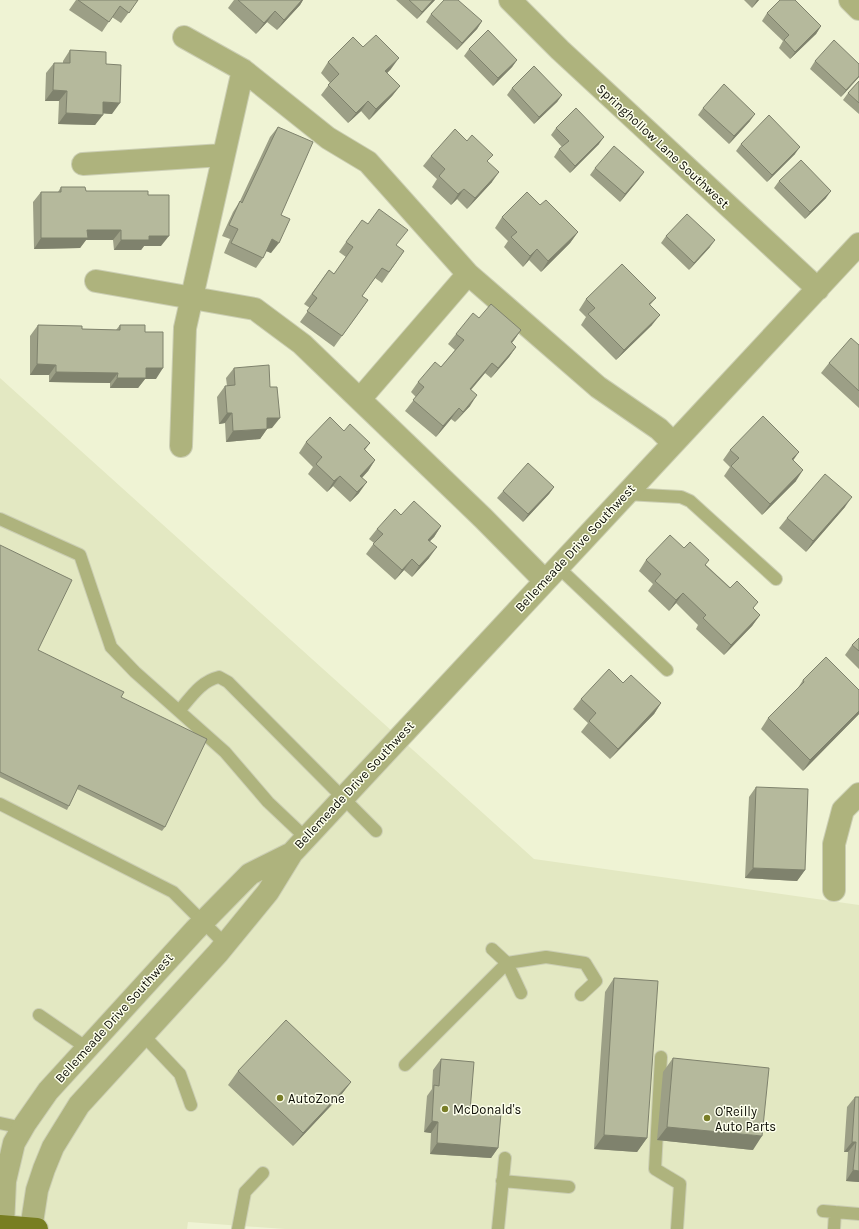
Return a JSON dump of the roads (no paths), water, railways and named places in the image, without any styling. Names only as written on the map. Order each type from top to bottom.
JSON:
[{"type":"main road","points":[[2,1227],[37,1229]]},
{"type":"street","name":"Springhollow Lane Southwest","points":[[510,0],[566,56],[818,289]]},
{"type":"street","points":[[850,0],[859,9]]},
{"type":"street","points":[[184,37],[243,70],[328,138],[368,162],[468,274],[598,387],[659,429],[673,443]]},
{"type":"street","points":[[181,446],[185,328],[243,70]]},
{"type":"street","points":[[82,164],[223,155]]},
{"type":"street","name":"Bellemeade Drive Southwest","points":[[31,1229],[37,1190],[53,1147],[79,1105],[144,1036],[225,944],[268,892],[299,846],[859,244]]},
{"type":"street","points":[[360,399],[468,274]]},
{"type":"street","points":[[96,281],[255,309],[302,344],[360,399],[552,574]]},
{"type":"street","points":[[834,890],[834,844],[841,816],[843,810],[859,794]]},
{"type":"street","name":"Bellemeade Drive Southwest","points":[[2,1227],[7,1169],[14,1142],[48,1091],[203,922],[250,874],[299,846]]},
{"type":"lane","points":[[626,494],[681,497],[690,501],[776,579]]},
{"type":"lane","points":[[0,518],[80,555],[111,647],[135,672],[225,752],[268,802],[299,846]]},
{"type":"lane","points":[[552,574],[667,670]]},
{"type":"lane","points":[[179,711],[200,687],[210,679],[219,677],[228,682],[376,831]]},
{"type":"lane","points":[[0,804],[173,892],[225,944]]},
{"type":"lane","points":[[492,949],[507,963],[521,993]]},
{"type":"lane","points":[[405,1065],[507,963],[546,957],[585,963],[596,981],[581,995]]},
{"type":"lane","points":[[39,1015],[87,1048]]},
{"type":"lane","points":[[144,1036],[180,1074],[191,1105]]},
{"type":"lane","points":[[661,1057],[655,1169],[680,1184],[677,1229]]},
{"type":"lane","points":[[0,1123],[23,1128]]},
{"type":"lane","points":[[498,1229],[505,1158]]},
{"type":"lane","points":[[238,1229],[245,1192],[263,1173]]},
{"type":"lane","points":[[502,1181],[569,1187]]},
{"type":"lane","points":[[822,1211],[859,1214]]},
{"type":"lane","points":[[834,1229],[835,1212]]},
{"type":"place","name":"AutoZone","points":[[280,1098]]},
{"type":"place","name":"McDonald's","points":[[445,1109]]},
{"type":"place","name":"O'Reilly Auto Parts","points":[[707,1118]]}]
